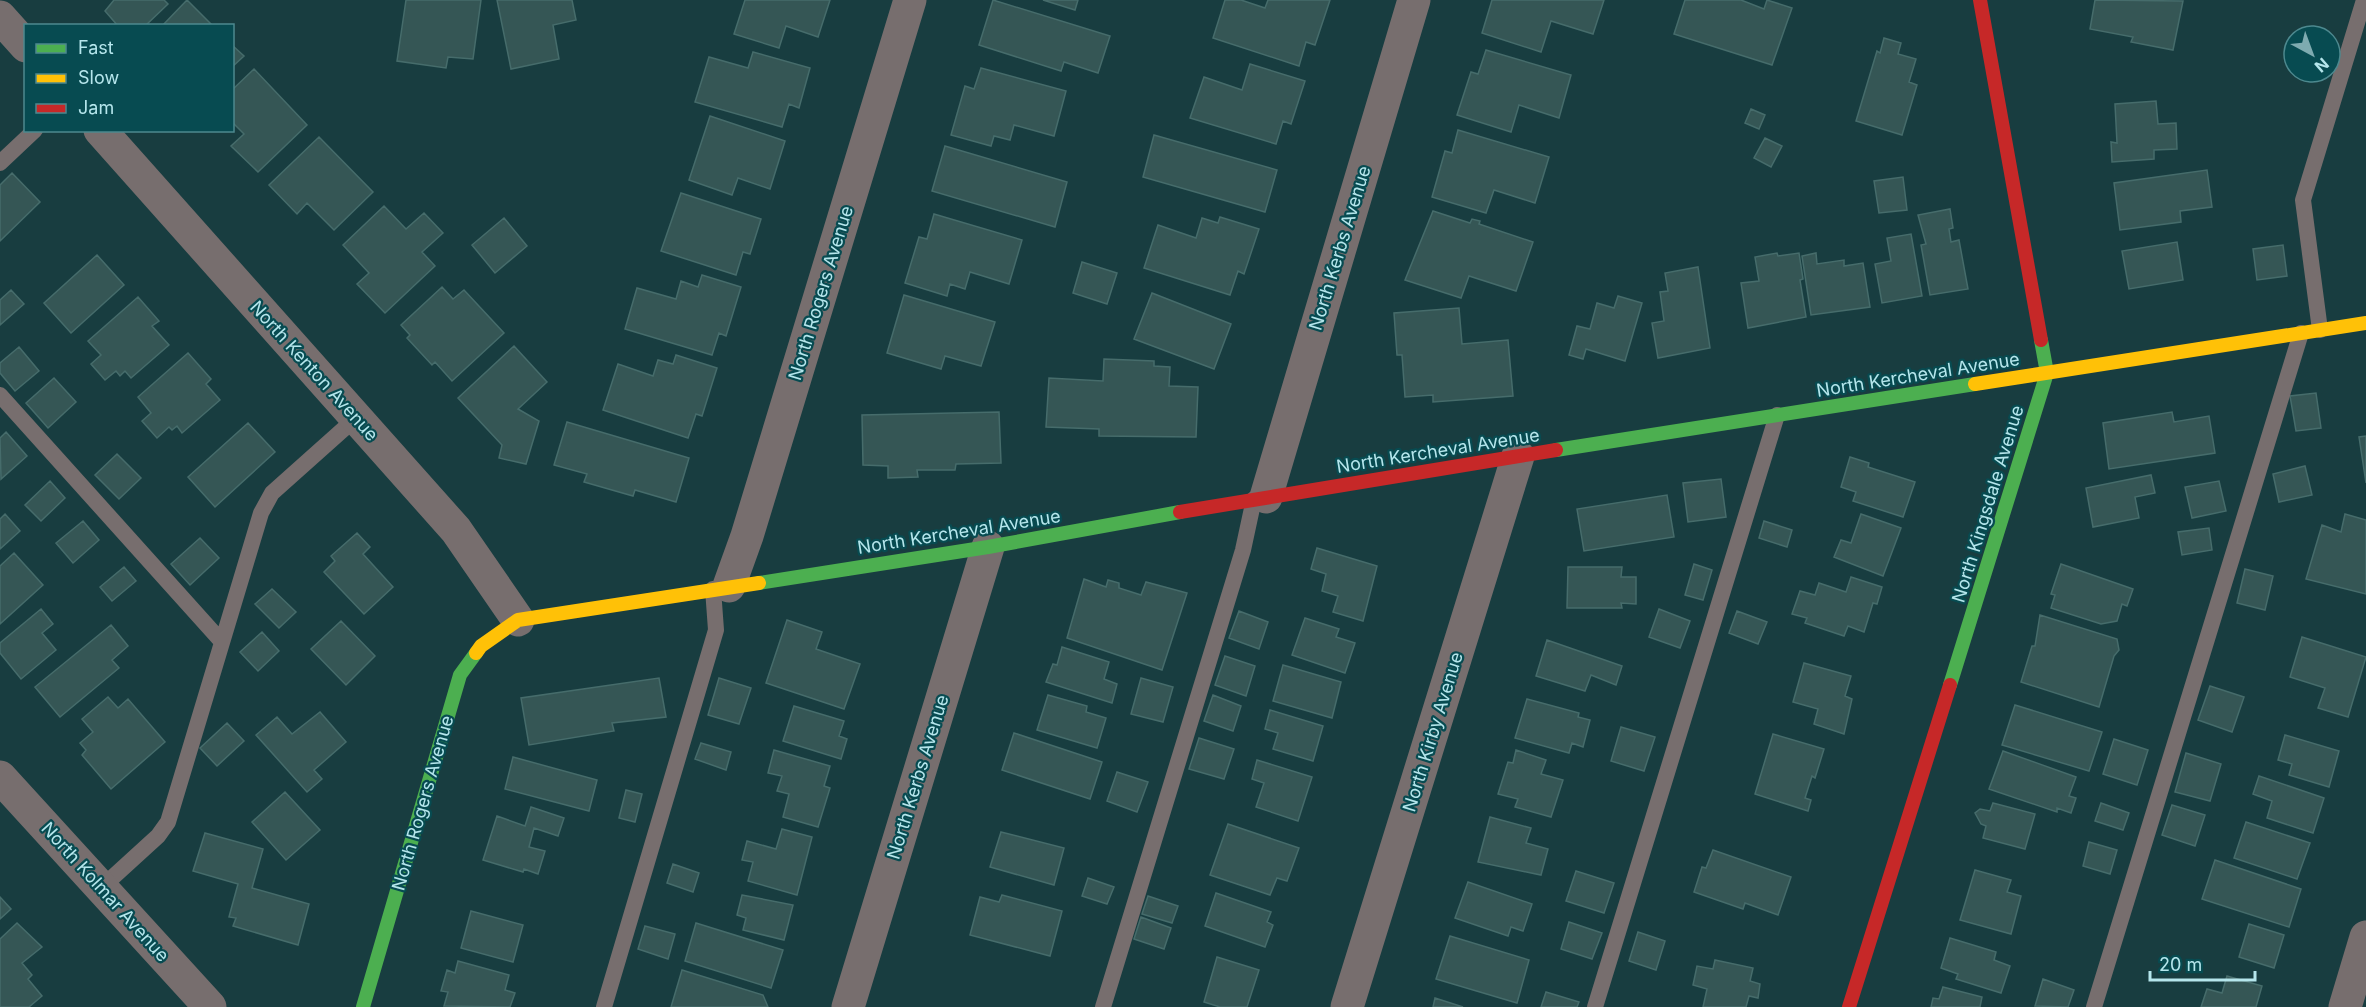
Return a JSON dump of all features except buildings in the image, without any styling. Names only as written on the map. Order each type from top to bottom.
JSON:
[{"type":"street","name":"North Rogers Avenue","points":[[721,587],[747,536],[910,0]]},
{"type":"street","name":"North Kerbs Avenue","points":[[1260,498],[1414,0]]},
{"type":"street","name":"North Kingsdale Avenue","points":[[1850,1007],[2048,373],[1980,0]]},
{"type":"street","points":[[0,17],[24,44]]},
{"type":"street","name":"North Kenton Avenue","points":[[102,132],[456,530],[518,620]]},
{"type":"street","name":"North Kercheval Avenue","points":[[518,620],[988,547],[1260,498],[1518,456],[2366,323]]},
{"type":"street","name":"North Kirby Avenue","points":[[1347,1007],[1518,456]]},
{"type":"street","name":"North Kerbs Avenue","points":[[848,1007],[988,547]]},
{"type":"street","name":"North Rogers Avenue","points":[[363,1007],[460,675],[481,646],[518,620]]},
{"type":"street","name":"North Kolmar Avenue","points":[[0,777],[210,1007]]},
{"type":"street","points":[[2344,1007],[2366,937]]},
{"type":"lane","points":[[2320,330],[2303,200],[2364,0]]},
{"type":"lane","points":[[0,163],[33,132]]},
{"type":"lane","points":[[2094,1007],[2301,333]]},
{"type":"lane","points":[[0,395],[222,642]]},
{"type":"lane","points":[[1595,1007],[1777,415]]},
{"type":"lane","points":[[101,888],[158,836],[168,822],[261,513],[272,493],[356,418]]},
{"type":"lane","points":[[1103,1007],[1260,498]]},
{"type":"lane","points":[[604,1007],[716,630],[721,587]]},
{"type":"traffic: fast","points":[[1950,685],[2047,373],[2041,340]]},
{"type":"traffic: fast","points":[[1556,450],[1975,384]]},
{"type":"traffic: fast","points":[[759,583],[988,547],[1180,512]]},
{"type":"traffic: fast","points":[[363,1007],[460,675],[476,653]]},
{"type":"traffic: slow","points":[[1975,384],[2366,323]]},
{"type":"traffic: slow","points":[[476,653],[481,646],[518,620],[759,583]]},
{"type":"traffic: jam","points":[[1980,0],[2041,340]]},
{"type":"traffic: jam","points":[[1180,512],[1556,450]]},
{"type":"traffic: jam","points":[[1849,1007],[1950,685]]}]
